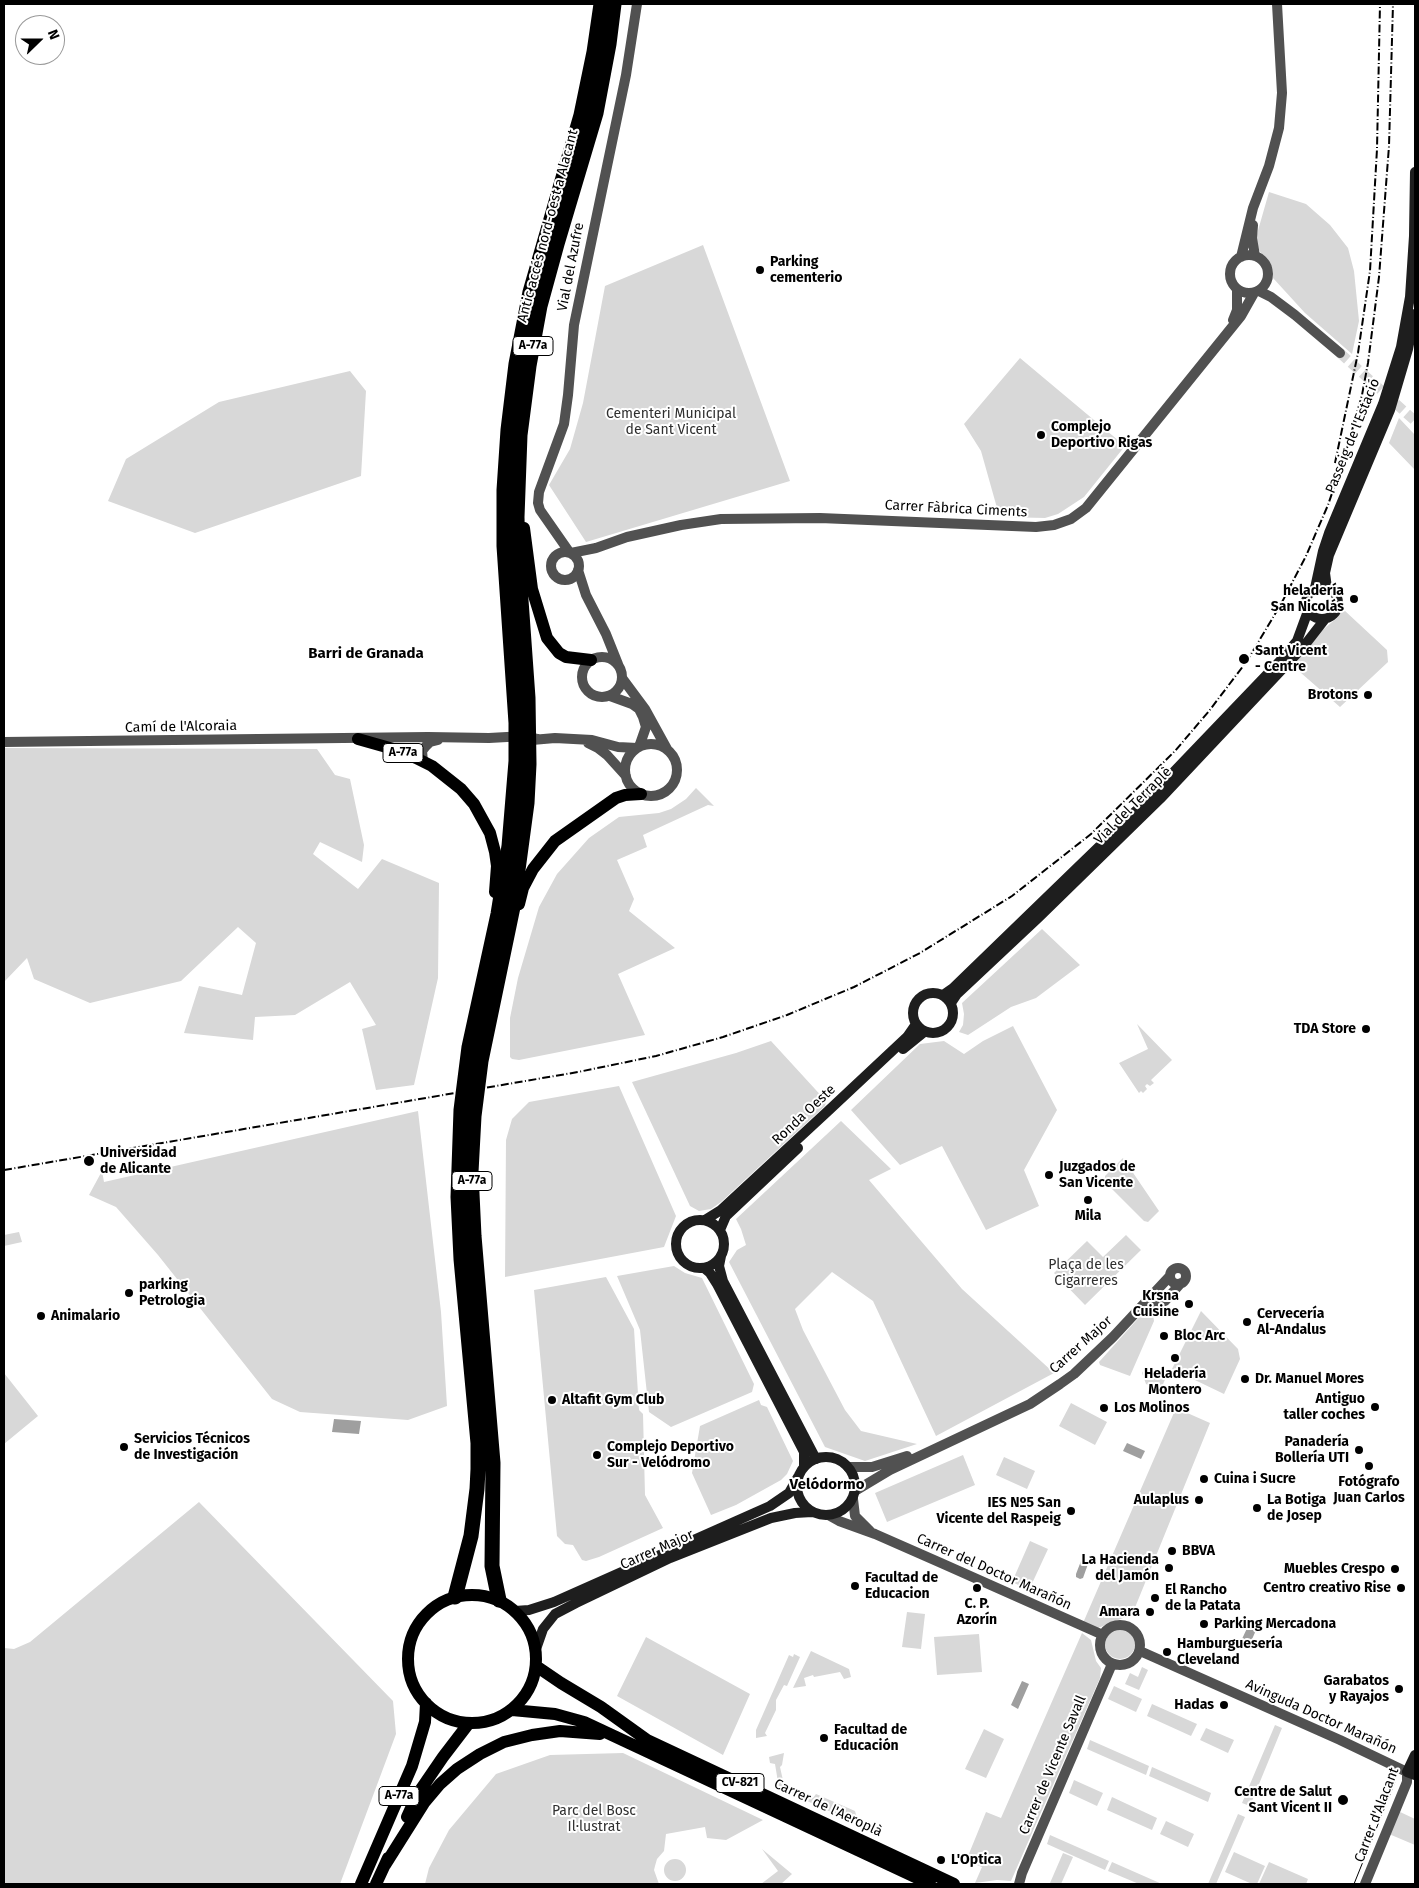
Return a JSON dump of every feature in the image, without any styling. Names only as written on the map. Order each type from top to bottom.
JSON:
[{"type":"highway","name":"Antic accés nord-oest a Alacant","points":[[521,696],[504,546],[505,457],[511,402],[530,292],[581,115],[602,4]]},
{"type":"highway","name":"Antic accés nord-oest a Alacant","points":[[521,696],[517,498],[520,435],[529,366],[540,306],[554,252],[596,113],[614,4]]},
{"type":"highway","name":"A-77a","points":[[499,1600],[492,1566],[493,1463],[472,1205],[472,1144],[480,1069],[520,862],[527,803],[523,763],[521,696]]},
{"type":"highway","name":"A-77a","points":[[455,1596],[471,1536],[478,1489],[474,1395],[461,1259],[458,1197],[459,1150],[466,1066],[501,894],[523,763]]},
{"type":"main road","name":"A-77a","points":[[580,167],[580,184],[550,288],[533,380],[525,452],[523,516],[525,545],[532,589],[547,638],[559,653],[566,657],[592,660]]},
{"type":"main road","name":"Passeig de l'Estació","points":[[1392,389],[1410,297],[1414,236],[1415,172]]},
{"type":"main road","name":"Passeig de l'Estació","points":[[1327,588],[1325,573],[1329,556],[1408,349],[1415,314]]},
{"type":"main road","name":"Passeig de l'Estació","points":[[1315,588],[1321,558],[1329,533],[1386,407]]},
{"type":"main road","points":[[1315,588],[1327,588],[1336,595],[1338,606],[1335,613],[1325,619],[1317,619],[1308,612],[1306,598],[1315,588]]},
{"type":"main road","name":"Vial del Terraplè","points":[[943,995],[953,988],[1144,803],[1280,661],[1297,641],[1308,612]]},
{"type":"main road","name":"Vial del Terraplè","points":[[951,1003],[957,994],[1160,799],[1304,646],[1325,619]]},
{"type":"main road","name":"A-77a","points":[[358,739],[397,750],[432,766],[461,789],[474,804],[490,833],[496,859],[496,885],[460,1073],[454,1130],[459,1150]]},
{"type":"main road","name":"A-77a","points":[[480,1069],[484,1060],[518,904],[523,888],[533,869],[555,842],[591,814],[616,798],[625,795],[641,794]]},
{"type":"main road","points":[[931,993],[943,995],[951,1003],[954,1011],[953,1019],[950,1026],[943,1031],[934,1034],[924,1032],[916,1024],[913,1010],[919,999],[924,995],[931,993]]},
{"type":"main road","name":"Ronda Oeste","points":[[704,1268],[693,1267],[683,1262],[677,1252],[677,1236],[684,1226],[697,1220],[705,1220],[721,1210],[907,1037],[916,1024]]},
{"type":"main road","name":"Ronda Oeste","points":[[720,1230],[726,1216],[911,1042],[924,1032]]},
{"type":"main road","points":[[705,1220],[720,1230],[725,1242],[721,1256],[714,1264],[704,1268],[710,1273],[717,1284],[804,1452],[804,1467]]},
{"type":"main road","points":[[721,1256],[719,1266],[721,1276],[816,1459]]},
{"type":"main road","points":[[829,1457],[839,1460],[848,1467],[853,1475],[854,1495],[847,1507],[838,1514],[830,1516],[812,1512],[804,1506],[799,1498],[797,1488],[798,1477],[804,1467],[816,1459],[829,1457]]},
{"type":"main road","name":"Carrer Major","points":[[515,1611],[529,1610],[554,1602],[770,1506],[789,1493],[798,1477]]},
{"type":"main road","name":"Carrer Major","points":[[536,1649],[543,1629],[555,1614],[576,1603],[670,1558],[771,1518],[794,1513],[812,1512]]},
{"type":"main road","points":[[470,1594],[499,1600],[515,1611],[528,1628],[536,1649],[536,1666],[532,1682],[524,1698],[512,1710],[498,1718],[484,1722],[469,1723],[453,1720],[438,1714],[426,1704],[412,1680],[408,1654],[416,1628],[423,1617],[443,1601],[455,1596],[470,1594]]},
{"type":"main road","name":"Carrer de l'Aeroplà","points":[[536,1666],[601,1706],[647,1740],[954,1884]]},
{"type":"main road","name":"A-77a","points":[[361,1884],[412,1766],[424,1722],[426,1704]]},
{"type":"main road","name":"Carrer de l'Aeroplà","points":[[512,1710],[555,1714],[584,1722],[930,1884]]},
{"type":"main road","name":"A-77a","points":[[376,1884],[417,1795],[469,1723]]},
{"type":"main road","points":[[385,1865],[424,1802],[440,1784],[480,1754],[504,1742],[560,1731],[603,1734],[636,1747]]},
{"type":"main road","name":"Carrer d'Alacant","points":[[1411,1773],[1415,1755]]},
{"type":"street","name":"Vial del Azufre","points":[[570,553],[540,510],[538,503],[539,492],[564,424],[574,325],[626,75],[637,4]]},
{"type":"street","points":[[1277,4],[1282,93],[1279,128],[1269,166],[1253,208],[1241,257],[1234,263],[1230,272],[1231,281],[1237,289],[1244,293],[1256,292],[1271,297],[1340,353]]},
{"type":"street","points":[[1253,208],[1252,238],[1255,256]]},
{"type":"street","points":[[1241,257],[1255,256],[1264,262],[1275,294],[1295,315]]},
{"type":"street","points":[[1256,292],[1265,285],[1268,277]]},
{"type":"street","name":"Carrer Fàbrica Ciments","points":[[1228,330],[1237,310],[1237,289]]},
{"type":"street","name":"Carrer Fàbrica Ciments","points":[[570,553],[596,548],[627,536],[681,525],[721,520],[828,518],[1036,527],[1054,526],[1071,519],[1086,508],[1241,316],[1256,292]]},
{"type":"street","points":[[554,530],[555,557]]},
{"type":"street","name":"Carrer Fàbrica Ciments","points":[[579,569],[596,548]]},
{"type":"street","points":[[578,739],[598,748],[616,764],[626,776],[631,787],[641,794],[648,796],[661,794],[672,785],[675,779],[677,769],[674,759],[646,709],[622,678],[606,634],[586,595],[577,559],[570,553],[560,553],[551,564],[553,573],[586,595]]},
{"type":"street","points":[[565,580],[573,578],[579,569]]},
{"type":"street","points":[[606,634],[603,645],[583,670],[582,675],[584,686],[588,691],[598,697],[610,696],[632,704],[639,709],[644,717],[646,728],[638,748],[628,760],[626,776]]},
{"type":"street","points":[[592,660],[607,658],[618,665]]},
{"type":"street","points":[[610,696],[616,692],[622,678]]},
{"type":"street","name":"Camí de l'Alcoraia","points":[[428,743],[440,740],[474,740],[525,736],[538,739]]},
{"type":"street","name":"Camí de l'Alcoraia","points":[[4,742],[489,738]]},
{"type":"street","name":"Camí de l'Alcoraia","points":[[358,739],[428,743],[538,739]]},
{"type":"street","points":[[538,739],[592,740],[618,747],[638,748],[650,744],[668,750]]},
{"type":"street","points":[[423,762],[422,751],[428,743]]},
{"type":"street","name":"Carrer Major","points":[[854,1495],[890,1470],[1030,1404],[1074,1374],[1132,1316],[1170,1276],[1173,1270],[1176,1268],[1182,1269],[1186,1276],[1165,1301],[1132,1316]]},
{"type":"street","name":"Carrer Major","points":[[848,1467],[872,1467],[939,1446]]},
{"type":"street","points":[[854,1495],[855,1516],[863,1526],[875,1534]]},
{"type":"street","points":[[830,1516],[838,1521],[875,1534]]},
{"type":"street","name":"Carrer del Doctor Marañón","points":[[875,1534],[1102,1635]]},
{"type":"street","points":[[1120,1624],[1128,1626],[1140,1638],[1140,1651],[1133,1661],[1127,1664],[1112,1664],[1104,1658],[1100,1648],[1102,1635],[1112,1626],[1120,1624]]},
{"type":"street","name":"Avinguda Doctor Marañón","points":[[1140,1651],[1411,1773]]},
{"type":"street","name":"Carrer de Vicente Savall","points":[[1017,1882],[1112,1664]]},
{"type":"street","name":"Carrer d'Alacant","points":[[1365,1884],[1411,1773]]},
{"type":"green space","points":[[1269,192],[1306,204],[1330,225],[1348,248],[1354,271],[1359,321],[1352,354],[1305,313],[1273,278],[1273,269],[1267,258],[1257,247],[1257,234]]},
{"type":"green space","name":"Cementeri Municipal de Sant Vicent","points":[[703,245],[790,481],[586,542],[549,485],[570,449],[583,403],[605,286]]},
{"type":"green space","name":"Complejo Deportivo Rigas","points":[[1020,358],[1125,446],[1084,497],[1058,514],[1045,518],[1003,517],[999,515],[981,451],[964,424]]},
{"type":"green space","points":[[350,371],[366,391],[361,476],[195,533],[108,501],[126,459],[219,402]]},
{"type":"green space","points":[[1399,418],[1415,435],[1415,470],[1389,443]]},
{"type":"green space","points":[[1342,610],[1387,650],[1388,662],[1340,707],[1293,666],[1320,632],[1337,618]]},
{"type":"green space","points":[[4,748],[317,749],[335,775],[350,779],[364,845],[362,862],[320,842],[313,854],[358,889],[382,859],[439,883],[438,978],[414,1085],[376,1090],[362,1029],[376,1025],[350,982],[295,1015],[255,1017],[253,1040],[184,1033],[199,986],[242,995],[256,943],[238,927],[181,981],[90,1003],[34,979],[27,958],[4,982]]},
{"type":"green space","points":[[696,788],[714,806],[708,805],[643,835],[647,847],[617,860],[634,899],[629,911],[675,948],[618,974],[645,1035],[519,1060],[512,1059],[510,1057],[510,1018],[518,978],[539,907],[557,874],[589,838],[619,817],[659,813],[671,809],[686,799]]},
{"type":"green space","points":[[1042,929],[1080,965],[1036,998],[1011,1007],[968,1035],[959,1032],[963,1025],[962,1003]]},
{"type":"green space","points":[[1137,1024],[1172,1060],[1151,1080],[1154,1083],[1150,1086],[1147,1084],[1145,1086],[1147,1089],[1143,1093],[1141,1091],[1139,1093],[1119,1063],[1148,1049]]},
{"type":"green space","points":[[1013,1026],[1057,1110],[1024,1170],[1039,1206],[986,1230],[942,1146],[900,1165],[851,1110],[920,1044],[944,1041],[964,1054],[983,1041]]},
{"type":"green space","points":[[771,1041],[826,1101],[825,1106],[721,1202],[711,1209],[699,1211],[690,1206],[632,1082],[736,1053]]},
{"type":"green space","points":[[619,1086],[676,1216],[664,1247],[505,1277],[506,1140],[512,1119],[529,1102]]},
{"type":"green space","points":[[418,1111],[441,1312],[447,1406],[408,1420],[300,1412],[272,1399],[158,1255],[116,1207],[89,1195],[102,1171],[104,1182]]},
{"type":"green space","points":[[841,1121],[891,1169],[869,1180],[962,1289],[1054,1373],[936,1436],[873,1301],[832,1272],[795,1309],[803,1330],[845,1410],[861,1431],[917,1444],[865,1461],[825,1447],[729,1262],[737,1250],[746,1245],[736,1219]]},
{"type":"green space","points":[[1123,1158],[1159,1211],[1148,1222],[1144,1221],[1105,1182],[1105,1176]]},
{"type":"green space","points":[[19,1232],[22,1242],[4,1246],[4,1235]]},
{"type":"green space","name":"Plaça de les Cigarreres","points":[[1126,1235],[1141,1250],[1085,1305],[1054,1273],[1087,1241],[1103,1257]]},
{"type":"green space","points":[[674,1266],[685,1273],[702,1278],[754,1384],[752,1392],[671,1427],[649,1412],[640,1330],[617,1276]]},
{"type":"green space","name":"Complejo Deportivo Sur - Velódromo","points":[[606,1277],[634,1329],[639,1410],[643,1414],[645,1495],[663,1528],[586,1561],[582,1560],[573,1545],[565,1544],[557,1536],[534,1290]]},
{"type":"green space","points":[[1201,1311],[1238,1349],[1240,1359],[1224,1394],[1172,1369]]},
{"type":"green space","points":[[1149,1312],[1153,1315],[1154,1321],[1130,1376],[1100,1365],[1099,1362],[1143,1313]]},
{"type":"green space","points":[[1146,1366],[1167,1375],[1160,1391],[1146,1384],[1142,1373]]},
{"type":"green space","points":[[4,1373],[38,1416],[4,1444]]},
{"type":"green space","points":[[759,1400],[761,1405],[767,1407],[793,1461],[787,1474],[781,1480],[736,1505],[711,1515],[692,1473],[700,1426]]},
{"type":"green space","points":[[1071,1403],[1107,1422],[1095,1445],[1059,1426]]},
{"type":"green space","points":[[1176,1408],[1210,1423],[1134,1610],[1128,1616],[1098,1628],[1083,1623]]},
{"type":"green space","points":[[963,1455],[975,1485],[887,1522],[875,1493]]},
{"type":"green space","points":[[1004,1457],[1035,1471],[1027,1489],[996,1475]]},
{"type":"green space","points":[[199,1502],[393,1701],[396,1734],[340,1884],[4,1884],[4,1648],[14,1649],[30,1642]]},
{"type":"green space","points":[[1030,1541],[1048,1549],[1029,1590],[1012,1582]]},
{"type":"green space","points":[[907,1612],[925,1614],[921,1649],[902,1647]]},
{"type":"green space","points":[[1120,1629],[1126,1630],[1134,1638],[1134,1650],[1126,1658],[1120,1659],[1114,1658],[1106,1650],[1105,1644],[1106,1638],[1114,1630]]},
{"type":"green space","points":[[1082,1633],[1091,1640],[1096,1661],[1101,1668],[1100,1678],[1011,1881],[997,1880],[975,1883],[982,1867],[966,1861],[986,1812],[1001,1818]]},
{"type":"green space","points":[[979,1634],[982,1672],[937,1675],[934,1637]]},
{"type":"green space","points":[[646,1637],[750,1694],[723,1755],[617,1696]]},
{"type":"green space","points":[[811,1651],[849,1669],[851,1677],[844,1679],[840,1672],[814,1677],[813,1675],[804,1678],[806,1686],[793,1688]]},
{"type":"green space","points":[[794,1654],[800,1657],[787,1686],[784,1685],[776,1700],[776,1710],[765,1733],[767,1736],[756,1738],[756,1730],[789,1655],[793,1657]]},
{"type":"green space","points":[[1142,1667],[1148,1670],[1139,1690],[1125,1684],[1130,1673],[1138,1677]]},
{"type":"green space","points":[[1114,1686],[1142,1699],[1136,1712],[1108,1699]]},
{"type":"green space","points":[[1152,1704],[1197,1724],[1191,1736],[1147,1716]]},
{"type":"green space","points":[[1275,1725],[1282,1728],[1250,1806],[1242,1803]]},
{"type":"green space","points":[[1206,1728],[1234,1740],[1228,1753],[1200,1740]]},
{"type":"green space","points":[[984,1729],[1004,1739],[986,1778],[965,1769]]},
{"type":"green space","points":[[1090,1740],[1149,1766],[1146,1775],[1087,1749]]},
{"type":"green space","name":"Parc del Bosc Il·lustrat","points":[[623,1753],[763,1820],[726,1840],[707,1838],[705,1827],[666,1834],[664,1851],[657,1859],[654,1870],[659,1884],[425,1884],[429,1868],[449,1830],[496,1774],[550,1755]]},
{"type":"green space","points":[[784,1753],[780,1767],[784,1785],[813,1798],[816,1794],[855,1811],[859,1825],[779,1788],[775,1764],[770,1763],[769,1757]]},
{"type":"green space","points":[[1152,1767],[1211,1793],[1208,1802],[1149,1776]]},
{"type":"green space","points":[[1074,1780],[1103,1793],[1097,1806],[1069,1793]]},
{"type":"green space","points":[[1112,1797],[1157,1818],[1152,1830],[1107,1810]]},
{"type":"green space","points":[[1398,1811],[1415,1819],[1415,1845],[1389,1834]]},
{"type":"green space","points":[[1238,1814],[1245,1817],[1216,1884],[1208,1884]]},
{"type":"green space","points":[[1166,1821],[1194,1834],[1188,1847],[1160,1834]]},
{"type":"green space","points":[[1050,1835],[1109,1861],[1105,1870],[1047,1844]]},
{"type":"green space","points":[[762,1849],[792,1874],[781,1884],[761,1884],[778,1871]]},
{"type":"green space","points":[[1234,1852],[1265,1866],[1257,1884],[1252,1884],[1225,1872]]},
{"type":"green space","points":[[1063,1853],[1073,1857],[1061,1884],[1050,1883]]},
{"type":"green space","points":[[675,1859],[683,1862],[686,1870],[683,1878],[675,1881],[667,1878],[664,1870],[667,1862]]},
{"type":"green space","points":[[1112,1862],[1162,1884],[1139,1884],[1108,1871]]},
{"type":"green space","points":[[1269,1862],[1308,1879],[1306,1884],[1259,1884]]},
{"type":"shaded area","points":[[334,1419],[361,1421],[359,1434],[332,1432]]},
{"type":"shaded area","points":[[1127,1443],[1145,1451],[1141,1459],[1123,1451]]},
{"type":"shaded area","points":[[1081,1561],[1088,1564],[1083,1578],[1080,1579],[1076,1577],[1076,1574]]},
{"type":"shaded area","points":[[1249,1624],[1257,1628],[1249,1646],[1243,1643],[1241,1647],[1236,1645],[1239,1639],[1242,1639]]},
{"type":"shaded area","points":[[1022,1681],[1029,1684],[1018,1709],[1011,1705]]},
{"type":"tunnel","points":[[1340,353],[1415,421]]},
{"type":"tram line","points":[[1354,1884],[1395,1782]]},
{"type":"railway","points":[[1335,463],[1358,353],[1370,271],[1377,149],[1380,4]]},
{"type":"railway","points":[[4,1170],[578,1072],[656,1056],[723,1037],[787,1015],[854,987],[920,953],[1012,896],[1091,834],[1175,751],[1209,711],[1247,661],[1281,604],[1306,556],[1328,505],[1346,452],[1362,395],[1368,363],[1379,277],[1389,146],[1393,4]]},
{"type":"place","name":"Parking cementerio","points":[[760,270]]},
{"type":"place","name":"Complejo Deportivo Rigas","points":[[1041,435]]},
{"type":"place","name":"heladería San Nicolás","points":[[1354,599]]},
{"type":"place","name":"Sant Vicent - Centre","points":[[1244,659]]},
{"type":"place","name":"Brotons","points":[[1368,695]]},
{"type":"place","name":"TDA Store","points":[[1366,1029]]},
{"type":"place","name":"Universidad de Alicante","points":[[89,1161]]},
{"type":"place","name":"Juzgados de San Vicente","points":[[1049,1175]]},
{"type":"place","name":"Mila","points":[[1088,1200]]},
{"type":"place","name":"parking Petrologia","points":[[129,1293]]},
{"type":"place","name":"Krsna Cuisine","points":[[1189,1304]]},
{"type":"place","name":"Animalario","points":[[41,1316]]},
{"type":"place","name":"Cervecería Al-Andalus","points":[[1247,1322]]},
{"type":"place","name":"Bloc Arc","points":[[1164,1336]]},
{"type":"place","name":"Heladería Montero","points":[[1175,1358]]},
{"type":"place","name":"Dr. Manuel Mores","points":[[1245,1379]]},
{"type":"place","name":"Altafit Gym Club","points":[[552,1400]]},
{"type":"place","name":"Antiguo taller coches","points":[[1375,1407]]},
{"type":"place","name":"Los Molinos","points":[[1104,1408]]},
{"type":"place","name":"Servicios Técnicos de Investigación","points":[[124,1447]]},
{"type":"place","name":"Panadería Bollería UTI","points":[[1359,1450]]},
{"type":"place","name":"Complejo Deportivo Sur - Velódromo","points":[[597,1455]]},
{"type":"place","name":"Fotógrafo Juan Carlos","points":[[1369,1466]]},
{"type":"place","name":"Cuina i Sucre","points":[[1204,1479]]},
{"type":"place","name":"Aulaplus","points":[[1199,1500]]},
{"type":"place","name":"La Botiga de Josep","points":[[1257,1508]]},
{"type":"place","name":"IES Nº5 San Vicente del Raspeig","points":[[1071,1511]]},
{"type":"place","name":"BBVA","points":[[1172,1551]]},
{"type":"place","name":"La Hacienda del Jamón","points":[[1169,1568]]},
{"type":"place","name":"Muebles Crespo","points":[[1395,1569]]},
{"type":"place","name":"Facultad de Educacion","points":[[855,1586]]},
{"type":"place","name":"C. P. Azorín","points":[[977,1588]]},
{"type":"place","name":"Centro creativo Rise","points":[[1401,1588]]},
{"type":"place","name":"El Rancho de la Patata","points":[[1155,1598]]},
{"type":"place","name":"Amara","points":[[1150,1612]]},
{"type":"place","name":"Parking Mercadona","points":[[1204,1624]]},
{"type":"place","name":"Hamburguesería Cleveland","points":[[1167,1652]]},
{"type":"place","name":"Garabatos y Rayajos","points":[[1399,1689]]},
{"type":"place","name":"Hadas","points":[[1224,1705]]},
{"type":"place","name":"Facultad de Educación","points":[[824,1738]]},
{"type":"place","name":"Centre de Salut Sant Vicent II","points":[[1343,1800]]},
{"type":"place","name":"L'Optica","points":[[941,1860]]},
{"type":"district","name":"Barri de Granada","points":[[366,654]]},
{"type":"district","name":"Velódormo","points":[[827,1485]]}]
